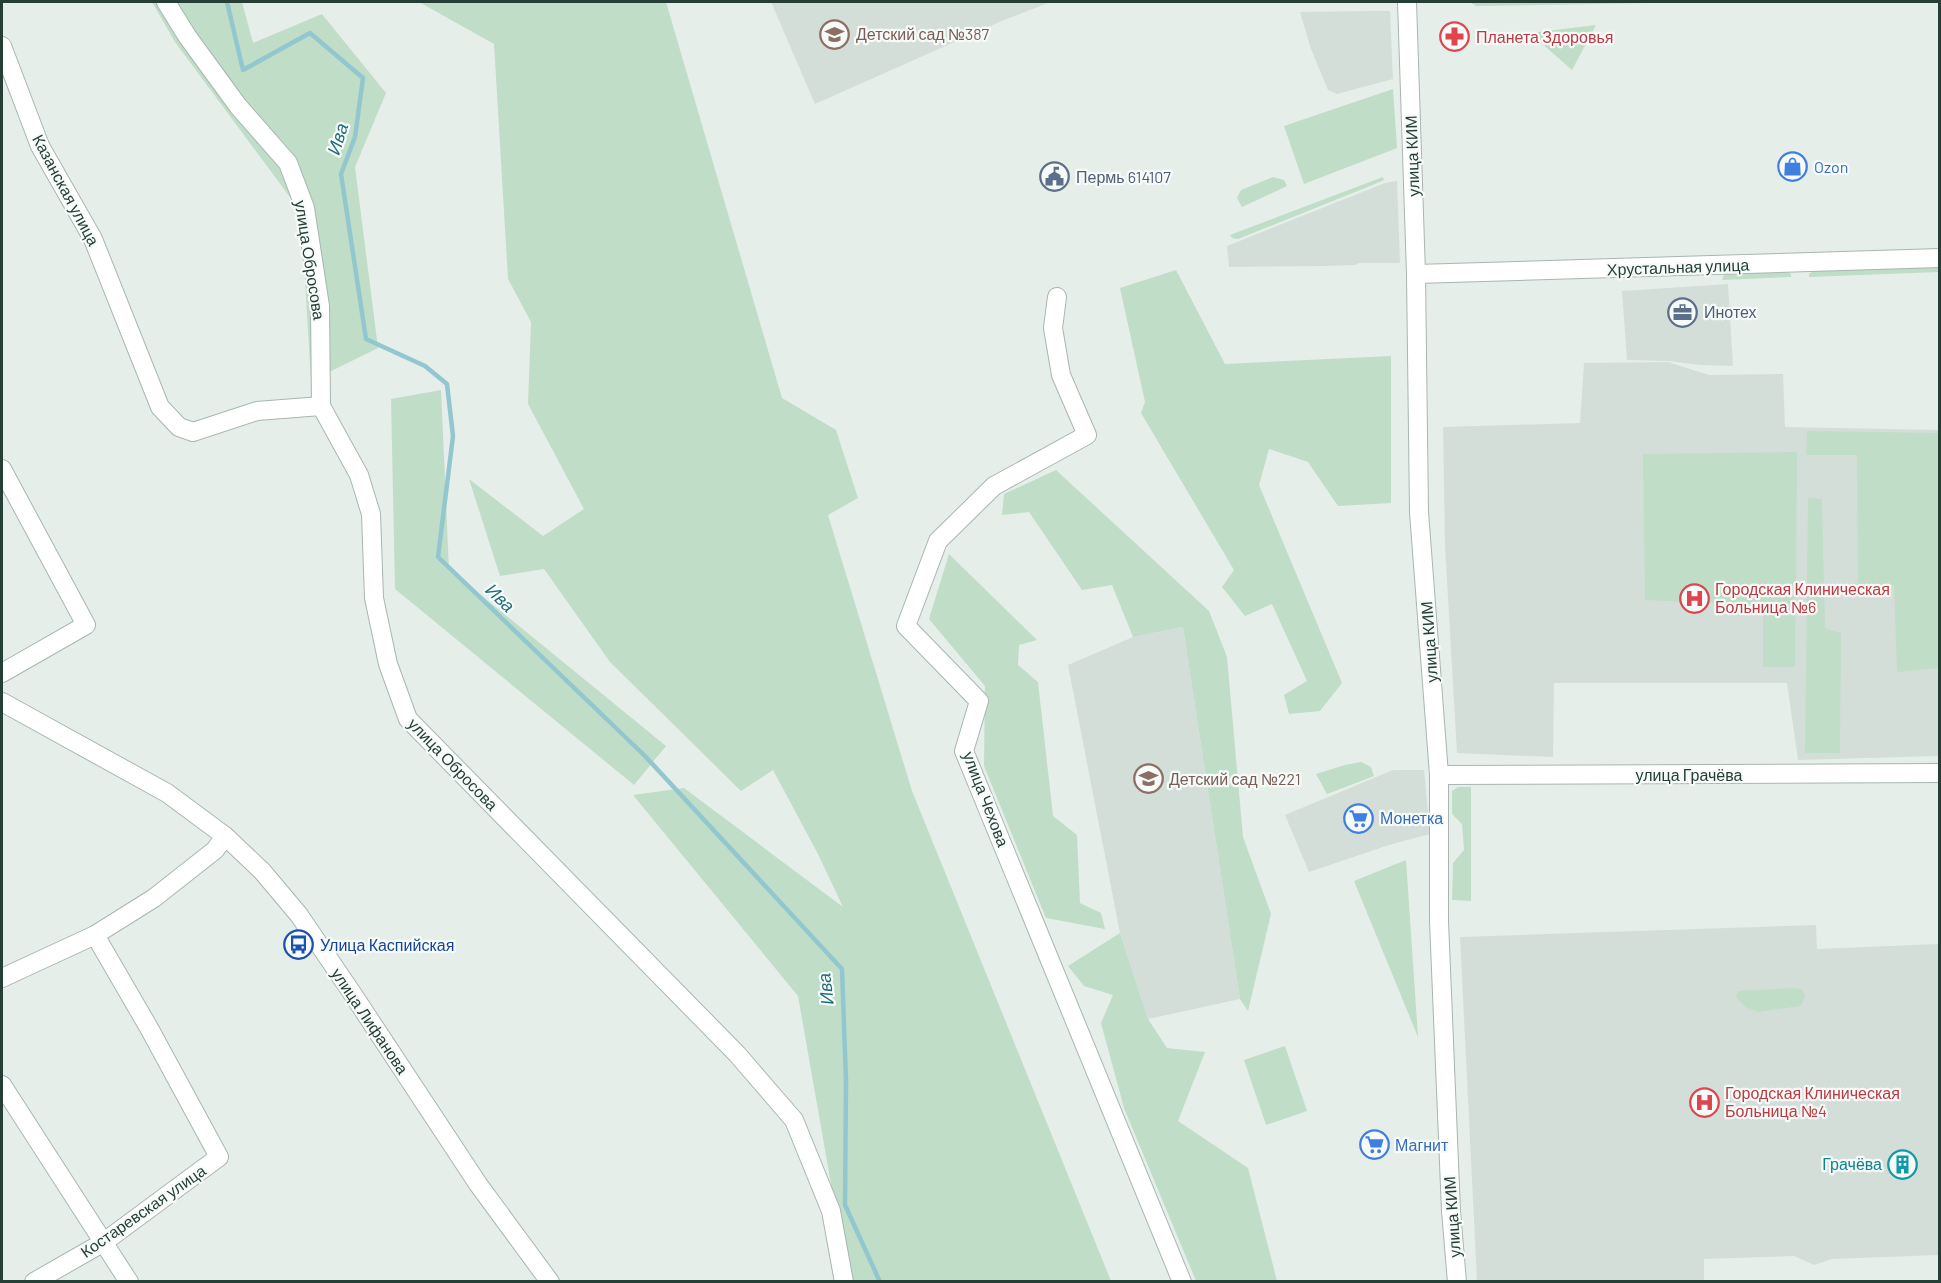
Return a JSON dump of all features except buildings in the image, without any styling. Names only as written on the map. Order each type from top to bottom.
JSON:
[{"type":"street","name":"улица Обросова","points":[[166,2],[186,36],[238,106],[288,163],[305,208],[320,306],[321,406],[359,475],[370,514],[374,598],[388,664],[408,719],[737,1054],[794,1120],[831,1211],[844,1281]]},
{"type":"street","name":"улица КИМ","points":[[1407,2],[1416,274],[1419,512],[1439,775],[1439,921],[1451,1211],[1457,1281]]},
{"type":"street","name":"Казанская улица","points":[[2,48],[40,146],[93,239],[160,408],[179,427],[193,432],[257,411],[321,406]]},
{"type":"street","name":"Хрустальная улица","points":[[1416,274],[1940,258]]},
{"type":"street","name":"улица Чехова","points":[[1057,297],[1053,328],[1061,375],[1087,435],[994,486],[938,541],[906,626],[980,701],[964,751],[1182,1281]]},
{"type":"street","points":[[2,470],[86,625],[2,673]]},
{"type":"street","name":"улица Лифанова","points":[[2,702],[167,793],[225,836],[262,872],[299,915],[478,1184],[550,1281]]},
{"type":"street","name":"улица Грачёва","points":[[1439,775],[1940,774]]},
{"type":"street","points":[[2,978],[95,935],[154,898],[215,850],[225,836]]},
{"type":"street","name":"Костаревская улица","points":[[34,1281],[104,1242],[219,1157],[95,935]]},
{"type":"street","points":[[2,1085],[129,1281]]},
{"type":"shaded area","points":[[771,2],[1051,2],[1004,20],[815,104]]},
{"type":"shaded area","points":[[1390,11],[1393,79],[1337,94],[1328,90],[1311,49],[1300,12]]},
{"type":"shaded area","points":[[1397,181],[1400,263],[1229,267],[1227,246],[1385,183]]},
{"type":"shaded area","points":[[1728,284],[1733,366],[1627,360],[1622,291]]},
{"type":"shaded area","name":"Городская Клиническая Больница №6","points":[[1668,362],[1709,375],[1783,374],[1785,427],[1939,430],[1939,756],[1798,760],[1787,683],[1554,683],[1553,757],[1457,753],[1445,546],[1443,427],[1580,423],[1584,363]]},
{"type":"shaded area","name":"Детский сад №221","points":[[1183,627],[1240,999],[1148,1019],[1120,933],[1068,665],[1133,637]]},
{"type":"shaded area","points":[[1393,770],[1424,770],[1430,834],[1309,872],[1285,815]]},
{"type":"shaded area","name":"Городская Клиническая Больница №4","points":[[1816,925],[1817,949],[1939,944],[1939,1255],[1832,1259],[1814,1265],[1794,1256],[1704,1259],[1704,1281],[1477,1281],[1460,937]]},
{"type":"green space","points":[[152,2],[242,2],[253,43],[322,14],[386,93],[355,167],[378,348],[311,381],[301,212],[175,42]]},
{"type":"green space","points":[[419,2],[666,2],[782,398],[836,430],[858,498],[828,515],[912,791],[1111,1281],[848,1281],[798,996],[633,795],[684,788],[843,907],[818,854],[773,770],[741,791],[610,662],[544,569],[500,576],[469,479],[543,536],[584,509],[528,404],[531,322],[508,279],[494,44]]},
{"type":"green space","points":[[1470,2],[1652,2],[1653,3],[1476,6]]},
{"type":"green space","points":[[1596,25],[1572,70],[1530,33]]},
{"type":"green space","points":[[1393,89],[1397,148],[1304,184],[1284,126]]},
{"type":"green space","points":[[1273,177],[1284,180],[1287,186],[1242,207],[1237,198],[1241,190]]},
{"type":"green space","points":[[1383,177],[1384,180],[1375,184],[1238,239],[1230,235]]},
{"type":"green space","points":[[1939,266],[1939,272],[1809,277],[1809,274],[1815,270]]},
{"type":"green space","points":[[1176,270],[1225,364],[1391,356],[1391,503],[1338,506],[1308,462],[1269,449],[1259,485],[1342,683],[1320,711],[1289,714],[1284,695],[1307,681],[1272,604],[1245,616],[1222,587],[1234,570],[1141,413],[1145,402],[1120,288]]},
{"type":"green space","points":[[1784,271],[1791,274],[1791,277],[1722,280],[1725,272]]},
{"type":"green space","points":[[441,390],[449,569],[666,746],[634,785],[395,589],[391,399]]},
{"type":"green space","points":[[1807,431],[1939,433],[1939,668],[1897,672],[1894,585],[1858,586],[1857,455],[1806,455]]},
{"type":"green space","points":[[1797,452],[1795,667],[1763,667],[1763,605],[1645,600],[1643,454]]},
{"type":"green space","points":[[1056,470],[1209,611],[1227,657],[1243,837],[1271,914],[1248,1011],[1240,999],[1183,627],[1133,637],[1112,585],[1082,590],[1029,512],[1002,515],[1004,494]]},
{"type":"green space","points":[[1808,498],[1822,499],[1825,628],[1841,633],[1840,753],[1805,753]]},
{"type":"green space","points":[[949,554],[1037,640],[1019,645],[1018,665],[1038,682],[1053,816],[1077,835],[1080,903],[1101,913],[1105,929],[1046,918],[984,766],[985,686],[929,619]]},
{"type":"green space","points":[[1361,762],[1371,767],[1374,776],[1327,794],[1316,774]]},
{"type":"green space","points":[[1458,787],[1471,787],[1471,901],[1452,900],[1453,863],[1464,850],[1462,824],[1452,814],[1452,791]]},
{"type":"green space","points":[[1406,860],[1418,1037],[1354,881]]},
{"type":"green space","points":[[1120,933],[1148,1019],[1167,1048],[1205,1052],[1178,1121],[1248,1168],[1277,1281],[1196,1281],[1124,1108],[1101,1023],[1113,995],[1084,986],[1068,966]]},
{"type":"green space","points":[[1801,989],[1805,995],[1800,1006],[1758,1012],[1746,1007],[1735,997],[1739,991]]},
{"type":"green space","points":[[1285,1046],[1307,1111],[1266,1125],[1244,1060]]},
{"type":"waterway","name":"Ива","points":[[227,2],[243,70],[310,33],[363,78],[355,137],[341,174],[366,339],[425,366],[447,384],[453,436],[438,557],[645,756],[842,969],[846,1081],[845,1205],[880,1282]]},
{"type":"place","name":"Детский сад №387","points":[[835,34]]},
{"type":"place","name":"Планета Здоровья","points":[[1455,37]]},
{"type":"place","name":"Ozon","points":[[1793,167]]},
{"type":"place","name":"Пермь 614107","points":[[1055,177]]},
{"type":"place","name":"Инотех","points":[[1683,312]]},
{"type":"place","name":"Городская Клиническая Больница №6","points":[[1694,598]]},
{"type":"place","name":"Детский сад №221","points":[[1148,779]]},
{"type":"place","name":"Монетка","points":[[1359,818]]},
{"type":"place","name":"Улица Каспийская","points":[[299,945]]},
{"type":"place","name":"Городская Клиническая Больница №4","points":[[1704,1102]]},
{"type":"place","name":"Магнит","points":[[1374,1145]]},
{"type":"place","name":"Грачёва","points":[[1903,1164]]}]
